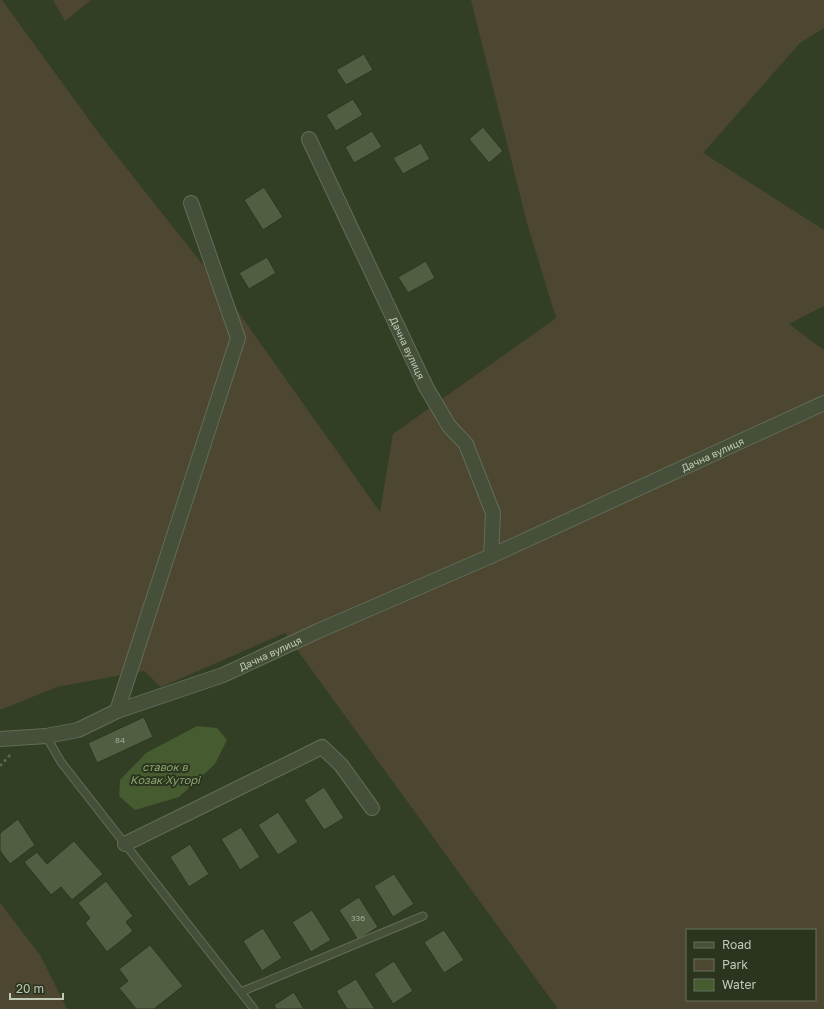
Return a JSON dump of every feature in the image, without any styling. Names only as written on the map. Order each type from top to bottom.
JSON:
[{"type":"street","name":"Дачна вулиця","points":[[309,139],[426,387],[449,426],[466,444],[493,513],[491,556]]},
{"type":"street","points":[[117,711],[238,338],[191,203]]},
{"type":"street","name":"Дачна вулиця","points":[[0,740],[46,736],[78,730],[117,711],[223,675],[491,556],[824,402]]},
{"type":"street","points":[[125,844],[322,748],[341,765],[372,808]]},
{"type":"lane","points":[[46,736],[61,762],[254,1009]]},
{"type":"lane","points":[[241,992],[423,916]]},
{"type":"green space","points":[[0,0],[2,0],[101,136],[222,289],[380,512],[393,434],[556,318],[527,223],[471,0],[824,0],[824,28],[800,43],[703,153],[824,230],[824,306],[789,324],[824,350],[824,1009],[558,1009],[285,633],[161,687],[144,671],[57,687],[0,710]]},
{"type":"green space","points":[[53,0],[91,0],[65,21]]},
{"type":"green space","points":[[0,903],[40,955],[67,1009],[0,1009]]},
{"type":"water","name":"ставок в Козак Хуторі","points":[[197,726],[217,728],[227,740],[215,764],[179,797],[135,810],[119,796],[120,780],[146,753]]},
{"type":"building","points":[[364,54],[373,70],[346,85],[336,70]]},
{"type":"building","points":[[353,99],[363,115],[336,131],[326,115]]},
{"type":"building","points":[[483,127],[503,151],[489,163],[469,139]]},
{"type":"building","points":[[372,131],[382,147],[354,163],[345,147]]},
{"type":"building","points":[[421,143],[430,159],[403,174],[393,158]]},
{"type":"building","points":[[264,187],[283,217],[263,230],[244,200]]},
{"type":"building","points":[[267,257],[276,273],[249,289],[239,273]]},
{"type":"building","points":[[426,261],[435,278],[408,293],[398,277]]},
{"type":"building","points":[[144,717],[153,737],[97,763],[88,743]]},
{"type":"building","points":[[324,787],[344,818],[324,830],[304,800]]},
{"type":"building","points":[[278,812],[298,842],[278,855],[258,825]]},
{"type":"building","points":[[18,819],[35,845],[10,864],[0,851],[0,833]]},
{"type":"building","points":[[241,827],[260,857],[240,870],[221,839]]},
{"type":"building","points":[[74,841],[103,874],[72,900],[61,887],[51,895],[24,862],[37,852],[47,864]]},
{"type":"building","points":[[190,844],[209,874],[189,887],[170,857]]},
{"type":"building","points":[[394,874],[414,904],[393,917],[374,886]]},
{"type":"building","points":[[106,881],[133,916],[126,922],[133,931],[107,952],[85,923],[90,918],[78,903]]},
{"type":"building","points":[[359,897],[378,927],[358,940],[339,910]]},
{"type":"building","points":[[312,910],[331,940],[311,952],[292,922]]},
{"type":"building","points":[[263,928],[282,958],[262,971],[243,941]]},
{"type":"building","points":[[444,930],[464,960],[444,973],[424,942]]},
{"type":"building","points":[[150,945],[183,986],[154,1009],[136,1009],[119,988],[128,981],[119,969]]},
{"type":"building","points":[[394,961],[413,991],[393,1004],[374,974]]},
{"type":"building","points":[[356,979],[375,1009],[347,1009],[336,991]]},
{"type":"building","points":[[294,992],[304,1009],[276,1009],[274,1005]]}]
